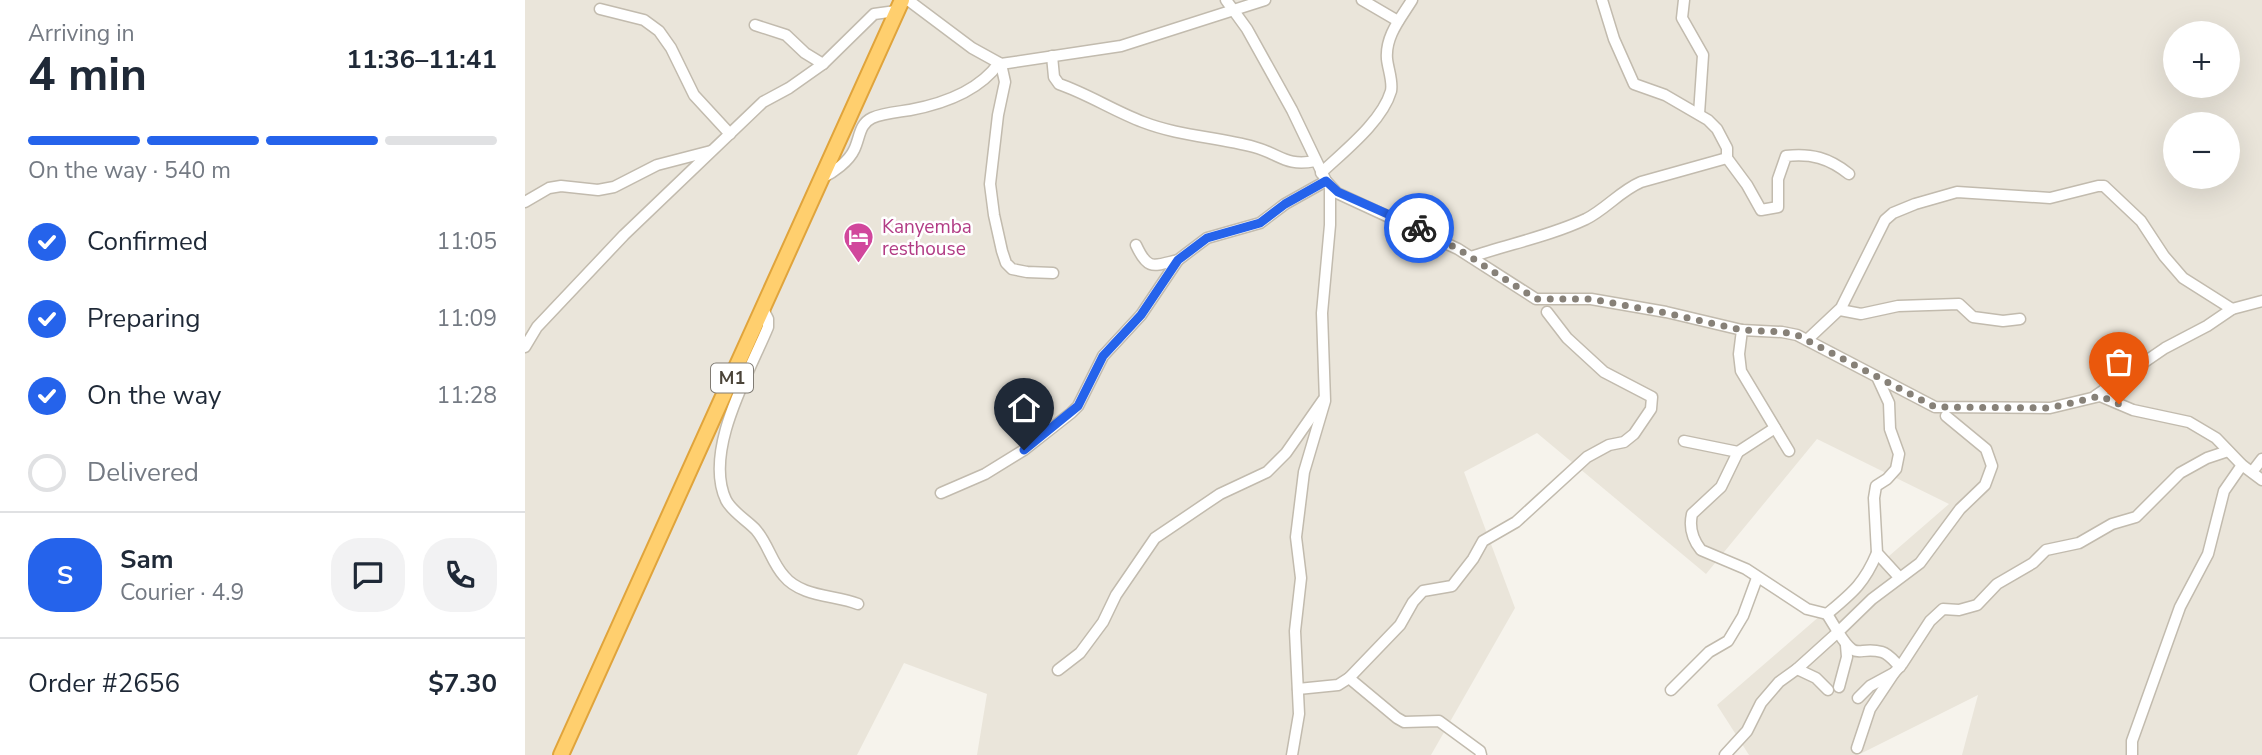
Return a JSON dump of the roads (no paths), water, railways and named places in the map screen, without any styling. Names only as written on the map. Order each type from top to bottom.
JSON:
[{"type":"highway","name":"M1","points":[[561,755],[899,5]]},
{"type":"street","points":[[908,0],[950,33],[1000,63],[1121,46],[1265,0]]},
{"type":"street","points":[[1226,0],[1234,9],[1292,110],[1326,180],[1338,192],[1423,231],[1471,257],[1536,299],[1591,299],[1742,330],[1782,332],[1808,340],[1929,405],[2050,408],[2095,396],[2165,348],[2207,326],[2232,309],[2262,301]]},
{"type":"street","points":[[1362,0],[1398,21]]},
{"type":"street","points":[[941,493],[985,474],[1024,450],[1071,413],[1078,406],[1103,356],[1141,315],[1178,260],[1207,238],[1260,223],[1285,204],[1326,180],[1363,134],[1388,96],[1391,87],[1387,53],[1391,35],[1412,0]]},
{"type":"street","points":[[1602,0],[1634,84],[1665,95],[1699,114],[1717,129],[1727,148],[1727,158],[1747,185],[1761,211],[1778,207],[1778,179],[1786,156],[1806,153],[1833,162],[1849,174]]},
{"type":"street","points":[[1684,0],[1682,18],[1703,55],[1699,114]]},
{"type":"street","points":[[525,347],[537,327],[610,249],[763,102],[823,64],[874,14],[899,5]]},
{"type":"street","points":[[600,9],[644,20],[659,31],[671,48],[694,95],[730,134]]},
{"type":"street","points":[[755,25],[786,36],[823,64]]},
{"type":"street","points":[[1052,56],[1054,77],[1059,84],[1142,122],[1195,136],[1263,149],[1294,164],[1315,161]]},
{"type":"street","points":[[820,178],[833,171],[852,154],[863,125],[870,119],[918,108],[957,95],[987,77],[1000,63]]},
{"type":"street","points":[[1000,63],[1006,82],[998,115],[990,184],[993,215],[1002,251],[1006,263],[1012,269],[1053,273]]},
{"type":"street","points":[[525,202],[549,188],[561,186],[598,190],[614,187],[657,165],[711,151]]},
{"type":"street","points":[[1471,257],[1567,227],[1589,217],[1629,187],[1641,182],[1727,158]]},
{"type":"street","points":[[1292,755],[1299,714],[1295,631],[1301,578],[1297,528],[1304,472],[1320,425],[1325,396],[1322,313],[1330,225],[1326,180]]},
{"type":"street","points":[[1808,340],[1840,310],[1880,226],[1893,213],[1957,192],[2050,198],[2100,185],[2141,221],[2164,256],[2183,278],[2232,309]]},
{"type":"street","points":[[1136,245],[1149,265],[1178,260]]},
{"type":"street","points":[[1840,310],[1861,314],[1898,306],[1959,304],[1973,317],[2003,321],[2020,319]]},
{"type":"street","points":[[762,307],[768,319],[768,327],[733,407],[722,440],[721,471],[726,500],[765,541],[786,579],[813,593],[858,604]]},
{"type":"street","points":[[1298,689],[1338,685],[1349,678],[1400,625],[1413,602],[1423,591],[1452,586],[1483,541],[1516,522],[1587,457],[1609,445],[1624,442],[1634,434],[1651,409],[1652,397],[1604,372],[1567,338],[1547,312]]},
{"type":"street","points":[[1742,330],[1739,354],[1741,371],[1790,451]]},
{"type":"street","points":[[1828,614],[1868,575],[1877,554],[1874,498],[1876,486],[1896,469],[1899,454],[1890,429],[1888,403],[1878,378]]},
{"type":"street","points":[[1058,670],[1080,653],[1103,622],[1116,595],[1154,538],[1220,494],[1267,472],[1286,453],[1325,396]]},
{"type":"street","points":[[2095,396],[2152,416],[2195,424],[2216,438],[2242,465],[2262,480]]},
{"type":"street","points":[[1725,755],[1747,731],[1761,703],[1779,682],[1797,669],[1871,599],[1920,563],[1957,513],[1985,485],[1990,473],[1990,456],[1986,449],[1946,415]]},
{"type":"street","points":[[1775,428],[1738,452],[1721,487],[1692,514],[1691,528],[1701,550],[1746,569],[1807,609],[1828,614]]},
{"type":"street","points":[[1684,441],[1738,452]]},
{"type":"street","points":[[1857,748],[1870,709],[1930,621],[1943,609],[1959,610],[1977,605],[1997,584],[2033,563],[2046,550],[2079,542],[2112,524],[2136,517],[2180,472],[2228,451]]},
{"type":"street","points":[[2252,471],[2262,459]]},
{"type":"street","points":[[2132,755],[2132,741],[2180,607],[2208,554],[2224,491],[2242,465]]},
{"type":"street","points":[[1877,554],[1899,577]]},
{"type":"street","points":[[1671,690],[1709,652],[1728,640],[1743,616],[1757,578]]},
{"type":"street","points":[[1828,614],[1846,645],[1858,653],[1880,651],[1887,654],[1897,670]]},
{"type":"street","points":[[1797,669],[1834,689],[1847,657],[1846,645]]},
{"type":"street","points":[[1858,698],[1875,681],[1897,670]]},
{"type":"street","points":[[1349,678],[1397,718],[1404,722],[1439,721],[1480,751],[1481,755]]},
{"type":"place","name":"Kanyemba resthouse","points":[[859,264]]}]
